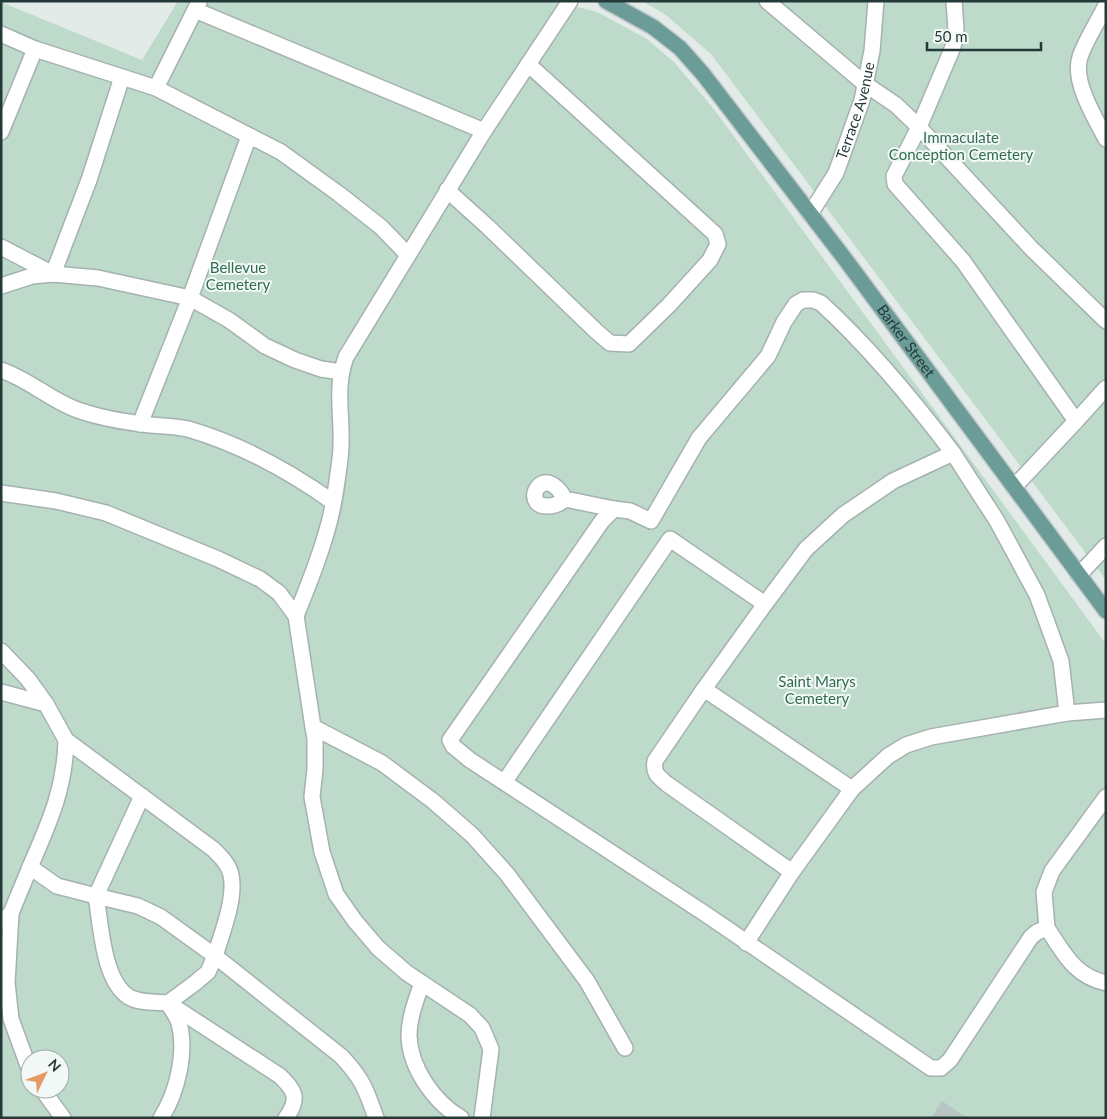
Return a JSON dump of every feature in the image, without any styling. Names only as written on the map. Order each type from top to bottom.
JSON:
[{"type":"main road","name":"Barker Street","points":[[606,1],[653,27],[680,48],[703,74],[810,214],[1106,611]]},
{"type":"street","points":[[296,616],[325,538],[333,502],[341,457],[341,372],[346,357],[484,131],[570,1]]},
{"type":"street","points":[[767,1],[865,84],[896,105],[919,127],[1031,248],[1106,321]]},
{"type":"street","name":"Terrace Avenue","points":[[810,214],[836,173],[862,100],[872,51],[876,1]]},
{"type":"street","points":[[954,1],[956,30],[953,47],[919,127],[894,176],[895,184],[963,261],[1076,421]]},
{"type":"street","points":[[156,88],[197,6],[484,131]]},
{"type":"street","points":[[1105,10],[1079,58],[1078,70],[1088,105],[1106,140]]},
{"type":"street","points":[[1,34],[34,49],[156,88],[281,152],[381,227],[408,255]]},
{"type":"street","points":[[1,132],[34,49]]},
{"type":"street","points":[[447,190],[610,343],[629,344],[669,306],[710,260],[718,244],[715,234],[528,64]]},
{"type":"street","points":[[53,274],[89,180],[122,77]]},
{"type":"street","points":[[140,424],[190,298],[248,136]]},
{"type":"street","points":[[1,247],[53,274]]},
{"type":"street","points":[[1,286],[32,276],[53,274],[98,278],[190,298],[229,320],[265,346],[294,360],[321,369],[341,372]]},
{"type":"street","points":[[651,521],[699,438],[768,356],[784,322],[796,304],[803,300],[821,303],[846,326],[924,414],[953,453],[997,521],[1037,595],[1061,661],[1067,713]]},
{"type":"street","points":[[1,370],[31,384],[74,409],[102,418],[186,429],[239,448],[302,480],[333,502]]},
{"type":"street","points":[[1014,487],[1106,388]]},
{"type":"street","points":[[792,872],[667,784],[658,776],[654,769],[655,761],[704,688],[806,549],[844,515],[893,481],[953,453]]},
{"type":"street","points":[[1,493],[56,501],[106,513],[218,559],[260,579],[279,593],[296,616],[315,739],[315,769],[312,797],[322,852],[336,894],[355,921],[378,948],[422,984],[470,1015],[482,1028],[491,1049],[482,1118]]},
{"type":"street","points":[[565,498],[630,511],[651,521],[670,539],[765,604]]},
{"type":"street","points":[[614,509],[602,521],[573,561],[450,740],[453,746],[470,760],[505,781],[696,908],[931,1068],[941,1068],[950,1060],[1031,937],[1047,928]]},
{"type":"street","points":[[505,781],[670,539]]},
{"type":"street","points":[[1079,575],[1106,546]]},
{"type":"street","points":[[1,651],[28,679],[46,704],[66,740],[214,849],[225,861],[231,874],[231,894],[215,956],[208,972],[168,1003]]},
{"type":"street","points":[[704,688],[852,789]]},
{"type":"street","points":[[1,692],[46,704]]},
{"type":"street","points":[[746,943],[792,872],[852,789],[888,756],[906,745],[949,734],[1067,713],[1106,710]]},
{"type":"street","points":[[313,727],[382,763],[434,800],[472,835],[507,874],[587,981],[624,1048]]},
{"type":"street","points":[[21,1049],[6,1014],[6,917],[30,867],[57,800],[65,765],[66,740]]},
{"type":"street","points":[[142,796],[96,896],[108,970],[116,985],[130,998],[168,1003],[280,1076],[293,1088],[295,1096],[291,1111],[286,1118]]},
{"type":"street","points":[[1106,797],[1052,870],[1044,892],[1047,928],[1067,959],[1080,972],[1094,980],[1106,983]]},
{"type":"street","points":[[30,867],[57,886],[138,906],[161,917],[215,956],[341,1056],[366,1087],[376,1118]]},
{"type":"street","points":[[422,984],[412,1013],[409,1036],[412,1055],[425,1084],[438,1099],[462,1118]]},
{"type":"street","points":[[161,1118],[179,1078],[181,1044],[179,1022],[168,1003]]},
{"type":"street","points":[[49,1099],[63,1118]]},
{"type":"green space","name":"Bellevue Cemetery","points":[[178,1],[553,1],[597,12],[647,39],[674,62],[713,108],[1106,644],[1106,1118],[1,1118],[1,2],[142,60]]},
{"type":"green space","name":"Immaculate Conception Cemetery","points":[[642,1],[1106,1],[1106,580],[711,54],[666,15]]},
{"type":"building","points":[[942,1101],[967,1118],[931,1118]]},
{"type":"park label","name":"Saint Marys Cemetery","points":[[817,690]]}]
